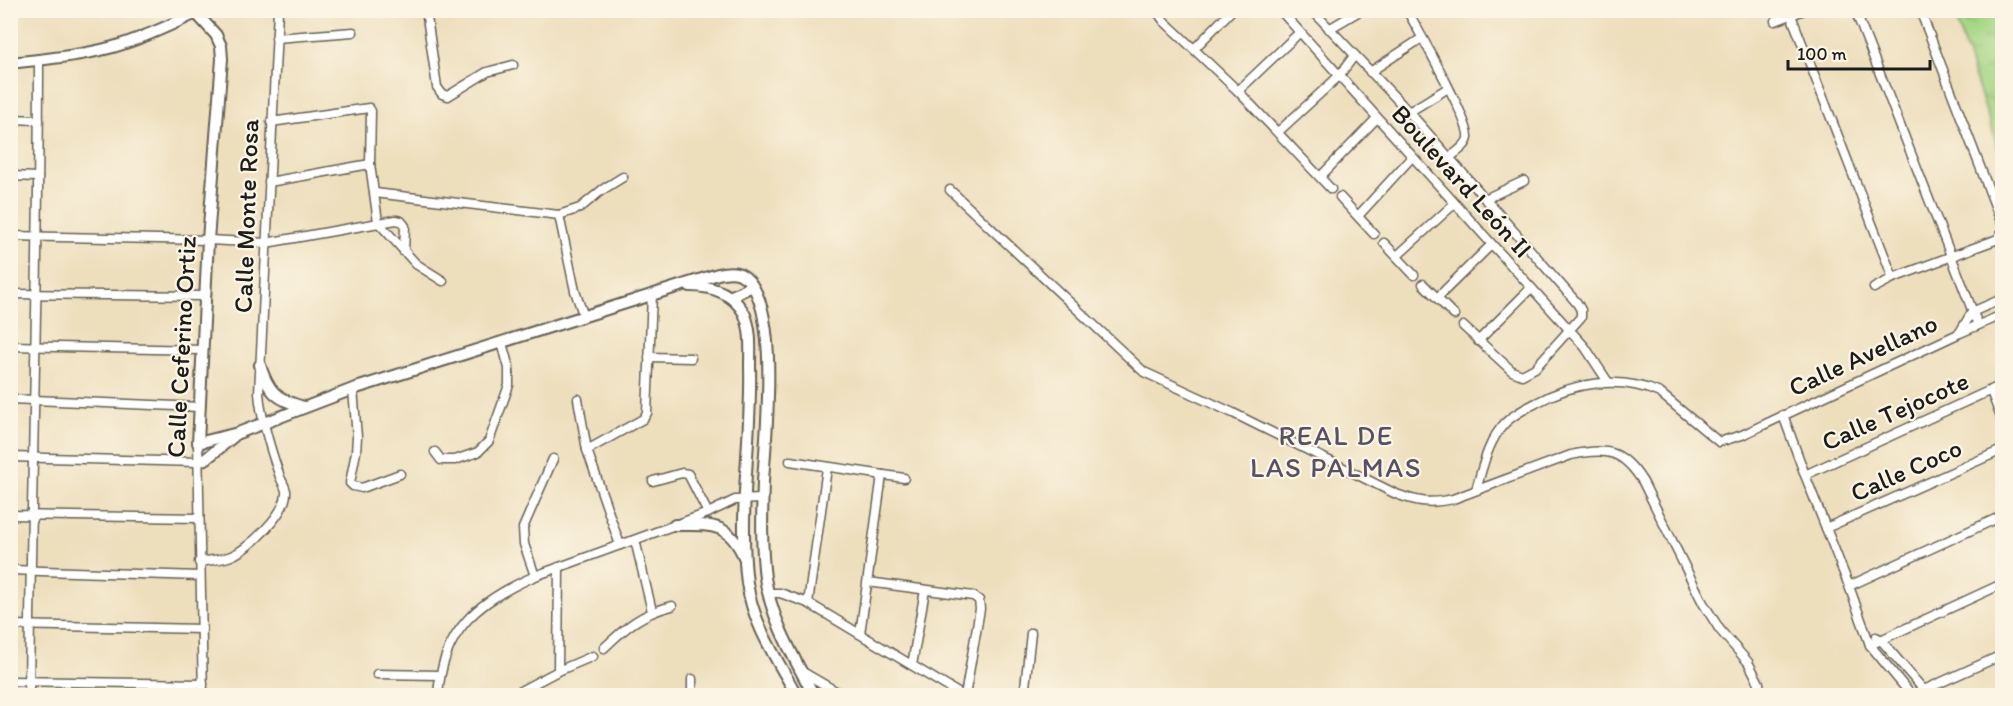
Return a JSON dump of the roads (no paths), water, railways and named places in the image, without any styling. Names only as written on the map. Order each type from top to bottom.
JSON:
[{"type":"street","points":[[10,63],[113,47],[141,38],[195,12],[226,10]]},
{"type":"street","name":"Calle Monte Rosa","points":[[199,562],[232,555],[245,548],[278,513],[285,502],[286,489],[279,477],[263,422],[259,393],[278,10]]},
{"type":"street","points":[[426,10],[437,87],[442,94],[448,96],[487,72],[513,65]]},
{"type":"street","points":[[1156,10],[1164,21],[1238,91],[1331,189]]},
{"type":"street","points":[[1194,49],[1232,10]]},
{"type":"street","name":"Boulevard León II","points":[[1280,10],[1585,347],[1608,382]]},
{"type":"street","points":[[1312,10],[1409,112],[1581,310],[1581,317],[1535,368],[1522,375],[1512,371],[1464,326]]},
{"type":"street","points":[[1329,29],[1361,10]]},
{"type":"street","points":[[1407,10],[1464,120],[1469,135],[1466,143],[1449,158]]},
{"type":"street","points":[[1775,21],[1804,10]]},
{"type":"street","points":[[1855,10],[1978,325]]},
{"type":"street","points":[[1920,10],[2002,224]]},
{"type":"street","name":"Calle Ceferino Ortiz","points":[[195,12],[216,35],[221,46],[198,443],[203,696]]},
{"type":"street","points":[[1791,15],[1893,278]]},
{"type":"street","points":[[276,38],[353,32]]},
{"type":"street","points":[[1238,91],[1299,33]]},
{"type":"street","points":[[1370,72],[1422,38]]},
{"type":"street","points":[[1278,132],[1339,76],[1354,56]]},
{"type":"street","points":[[29,696],[39,60]]},
{"type":"street","points":[[1409,112],[1448,88]]},
{"type":"street","points":[[271,122],[369,108],[371,111],[370,164],[378,222],[416,264],[443,281]]},
{"type":"street","points":[[1320,177],[1377,118]]},
{"type":"street","points":[[10,119],[39,120]]},
{"type":"street","points":[[1358,216],[1412,157]]},
{"type":"street","points":[[269,182],[370,164]]},
{"type":"street","points":[[10,176],[38,177]]},
{"type":"street","points":[[375,193],[559,215],[580,208],[623,177]]},
{"type":"street","points":[[1485,199],[1524,182]]},
{"type":"street","points":[[951,190],[1144,372],[1412,500],[1424,503],[1438,502],[1587,451],[1603,452],[1622,458],[1632,465],[1642,482],[1710,616],[1748,662],[1759,683],[1761,696]]},
{"type":"street","points":[[1340,197],[1374,234]]},
{"type":"street","points":[[1397,256],[1454,204]]},
{"type":"street","points":[[559,215],[575,291],[584,317]]},
{"type":"street","points":[[10,236],[266,243],[378,222],[401,221],[405,226],[404,252]]},
{"type":"street","points":[[1874,288],[1893,278],[1998,239],[2002,233]]},
{"type":"street","points":[[1384,243],[1414,275]]},
{"type":"street","points":[[1437,298],[1491,245]]},
{"type":"street","points":[[198,443],[238,433],[353,389],[502,344],[680,285],[729,272],[738,273],[752,286],[765,319],[768,342],[762,499],[762,552],[768,593],[782,634],[814,696]]},
{"type":"street","points":[[1423,284],[1454,315]]},
{"type":"street","points":[[680,285],[711,287],[730,297],[743,312],[750,333],[750,424],[745,499],[745,562],[750,599],[763,637],[796,696]]},
{"type":"street","points":[[730,297],[752,286]]},
{"type":"street","points":[[1478,341],[1531,288]]},
{"type":"street","points":[[10,294],[205,296]]},
{"type":"street","points":[[587,450],[643,420],[647,412],[652,295]]},
{"type":"street","name":"Calle Avellano","points":[[1960,333],[1972,312],[2002,299]]},
{"type":"street","name":"Calle Avellano","points":[[1608,382],[1640,386],[1660,393],[1719,442],[1742,435],[2002,315]]},
{"type":"street","points":[[435,452],[441,460],[455,460],[478,452],[489,441],[509,385],[509,368],[502,344]]},
{"type":"street","points":[[10,346],[202,350]]},
{"type":"street","points":[[649,357],[691,358]]},
{"type":"street","points":[[260,365],[271,391],[280,399],[305,407]]},
{"type":"street","points":[[1476,489],[1493,439],[1506,422],[1521,411],[1559,391],[1608,382]]},
{"type":"street","name":"Calle Tejocote","points":[[1805,475],[2002,385]]},
{"type":"street","points":[[353,389],[357,436],[350,483],[357,488],[400,474]]},
{"type":"street","points":[[1991,391],[2002,420]]},
{"type":"street","points":[[10,399],[200,407]]},
{"type":"street","points":[[578,399],[587,450],[620,545]]},
{"type":"street","points":[[1783,415],[1870,645],[1912,696]]},
{"type":"street","points":[[10,457],[198,462],[207,458],[238,433]]},
{"type":"street","name":"Calle Coco","points":[[1826,528],[2002,450]]},
{"type":"street","points":[[535,576],[524,544],[523,528],[553,459]]},
{"type":"street","points":[[790,461],[904,478]]},
{"type":"street","points":[[808,603],[827,468]]},
{"type":"street","points":[[653,481],[682,473],[688,474],[708,513]]},
{"type":"street","points":[[860,634],[882,475]]},
{"type":"street","points":[[438,696],[439,675],[450,644],[474,612],[489,599],[535,576],[708,513],[735,500],[762,499]]},
{"type":"street","points":[[10,515],[199,518]]},
{"type":"street","points":[[1849,586],[2002,516]]},
{"type":"street","points":[[675,525],[706,525],[724,530],[738,544],[745,562]]},
{"type":"street","points":[[635,540],[652,611]]},
{"type":"street","points":[[558,671],[560,567]]},
{"type":"street","points":[[10,570],[200,576]]},
{"type":"street","points":[[768,593],[780,593],[808,603],[964,696],[980,609],[979,600],[973,596],[868,582]]},
{"type":"street","points":[[1870,645],[2002,584]]},
{"type":"street","points":[[912,665],[925,590]]},
{"type":"street","points":[[604,648],[634,621],[652,611],[672,606]]},
{"type":"street","points":[[10,625],[202,629]]},
{"type":"street","points":[[1024,696],[1031,633]]},
{"type":"street","points":[[1867,634],[1880,639],[1927,693],[2002,655]]},
{"type":"street","points":[[522,690],[593,656]]},
{"type":"street","points":[[801,671],[844,696]]},
{"type":"street","points":[[377,674],[439,675]]},
{"type":"street","points":[[692,679],[692,696]]},
{"type":"street","points":[[10,681],[203,684]]},
{"type":"district","name":"REAL DE LAS PALMAS","points":[[1336,451]]}]
